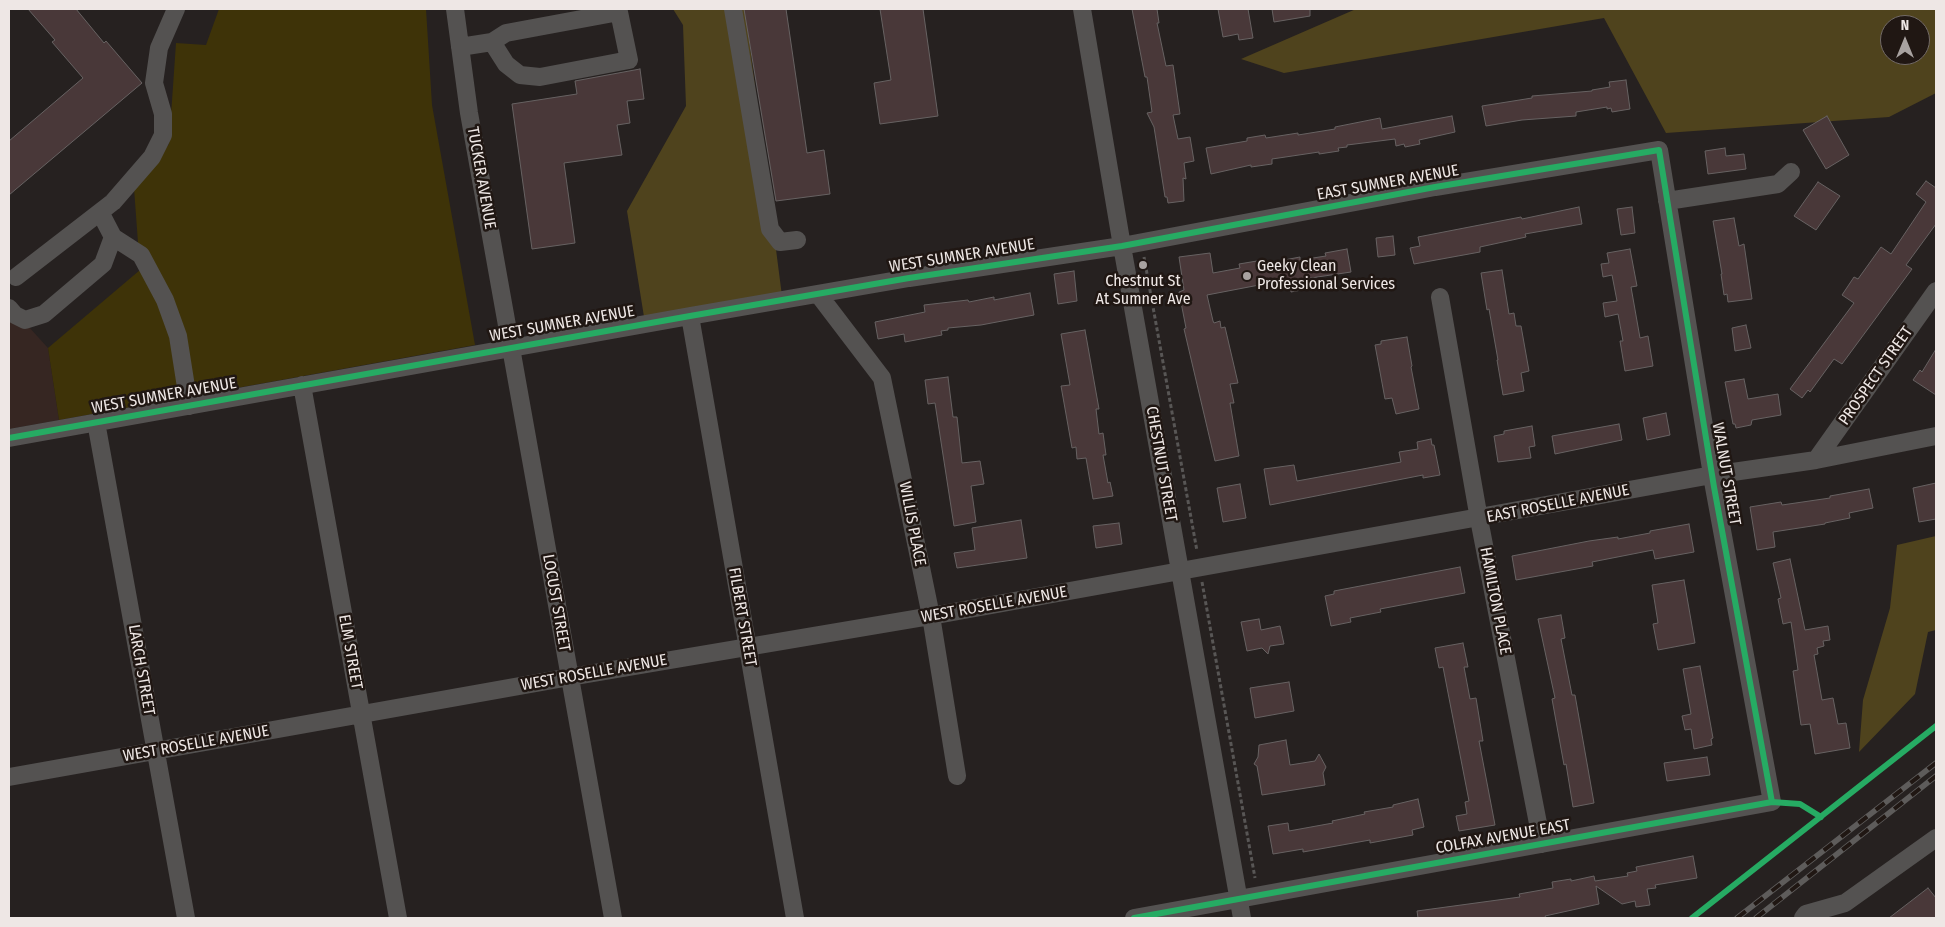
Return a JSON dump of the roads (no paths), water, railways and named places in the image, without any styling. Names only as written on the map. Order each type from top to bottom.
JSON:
[{"type":"street","points":[[16,277],[114,202],[152,158],[163,135],[163,114],[154,83],[159,48],[176,9]]},
{"type":"street","name":"TUCKER AVENUE","points":[[455,9],[469,112],[511,347]]},
{"type":"street","points":[[733,9],[770,229],[780,242],[797,240]]},
{"type":"street","name":"CHESTNUT STREET","points":[[1082,9],[1122,246],[1242,918]]},
{"type":"street","points":[[460,47],[492,42],[506,33],[619,12],[629,60],[540,77],[520,75],[506,64],[492,42]]},
{"type":"street","name":"EAST SUMNER AVENUE","points":[[1122,246],[1425,189],[1659,150]]},
{"type":"street","name":"WALNUT STREET","points":[[1659,150],[1712,475],[1772,802]]},
{"type":"street","points":[[1667,201],[1778,184],[1791,172]]},
{"type":"street","points":[[100,212],[114,237],[141,255],[166,300],[178,336],[189,406]]},
{"type":"street","points":[[9,308],[15,315],[25,320],[44,314],[103,264],[114,237]]},
{"type":"street","name":"WEST SUMNER AVENUE","points":[[9,436],[189,406],[511,347],[909,278],[1122,246]]},
{"type":"street","name":"PROSPECT STREET","points":[[1816,460],[1936,291]]},
{"type":"street","name":"WILLIS PLACE","points":[[818,294],[882,378],[931,616],[957,776]]},
{"type":"street","name":"HAMILTON PLACE","points":[[1440,298],[1479,519],[1542,844]]},
{"type":"street","name":"FILBERT STREET","points":[[690,316],[795,918]]},
{"type":"street","name":"LOCUST STREET","points":[[511,347],[612,918]]},
{"type":"street","name":"ELM STREET","points":[[302,385],[398,918]]},
{"type":"street","name":"LARCH STREET","points":[[96,422],[186,918]]},
{"type":"street","name":"EAST ROSELLE AVENUE","points":[[1180,572],[1712,475],[1816,460],[1936,436]]},
{"type":"street","name":"WEST ROSELLE AVENUE","points":[[9,777],[570,677],[1180,572]]},
{"type":"street","name":"COLFAX AVENUE EAST","points":[[1134,918],[1772,802]]},
{"type":"street","points":[[1803,918],[1806,914],[1845,903],[1936,838]]},
{"type":"railway","points":[[1737,918],[1936,763]]},
{"type":"railway","points":[[1756,918],[1936,776]]},
{"type":"place","name":"Chestnut St At Sumner Ave","points":[[1143,265]]},
{"type":"place","name":"Geeky Clean Professional Services","points":[[1247,276]]}]
